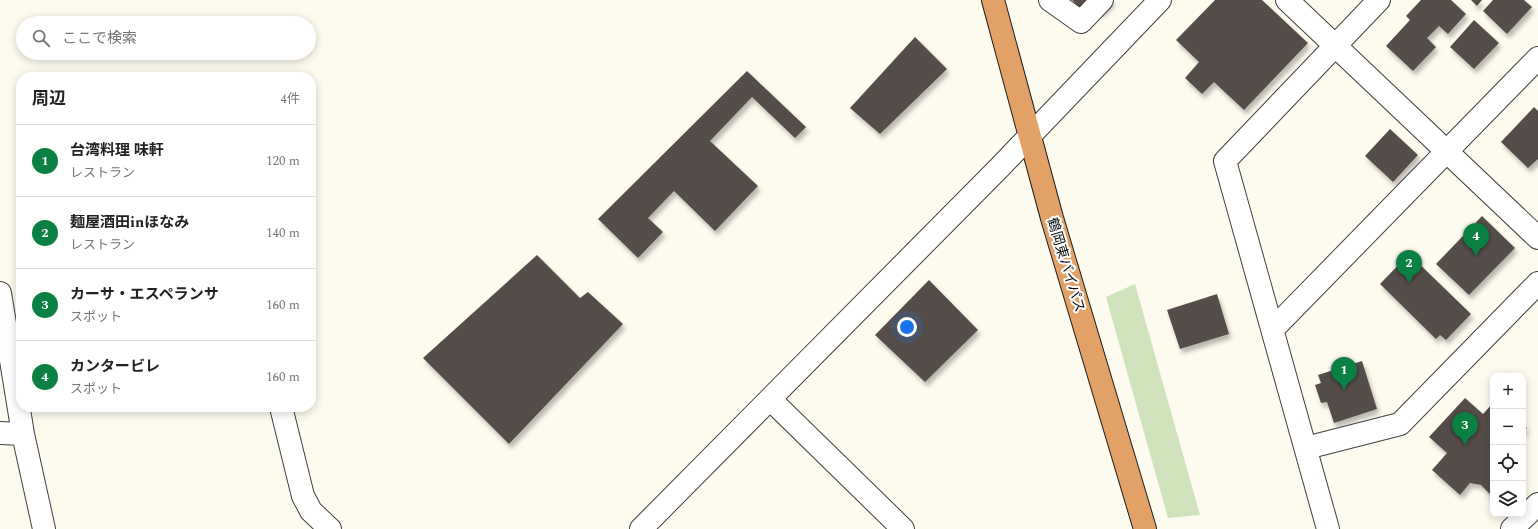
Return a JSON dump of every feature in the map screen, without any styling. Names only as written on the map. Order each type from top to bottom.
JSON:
[{"type":"highway","name":"鶴岡東バイパス","points":[[993,0],[1052,218],[1145,529]]},
{"type":"street","points":[[1050,0],[1081,22],[1102,0]]},
{"type":"street","points":[[641,529],[1030,137],[1160,0]]},
{"type":"street","points":[[1287,0],[1538,238]]},
{"type":"street","points":[[1328,529],[1225,161],[1379,0]]},
{"type":"street","points":[[1273,329],[1538,58]]},
{"type":"street","points":[[1306,448],[1400,424],[1538,283]]},
{"type":"street","points":[[0,294],[16,391]]},
{"type":"street","points":[[770,399],[903,529]]},
{"type":"street","points":[[19,412],[44,529]]},
{"type":"street","points":[[282,412],[303,496],[311,511],[330,529]]},
{"type":"street","points":[[0,433],[23,434]]},
{"type":"street","points":[[1512,529],[1538,504]]},
{"type":"green space","points":[[1135,284],[1200,515],[1168,518],[1106,297]]},
{"type":"building","points":[[1072,0],[1114,0],[1102,12],[1082,10]]},
{"type":"building","points":[[1215,0],[1262,0],[1308,43],[1244,110],[1214,82],[1202,94],[1185,78],[1199,62],[1176,40]]},
{"type":"building","points":[[1421,0],[1451,0],[1466,14],[1448,34],[1439,26],[1427,38],[1436,47],[1413,71],[1386,46],[1410,20],[1406,16]]},
{"type":"building","points":[[1471,0],[1482,0],[1477,6]]},
{"type":"building","points":[[1493,0],[1524,0],[1532,7],[1507,34],[1483,11]]},
{"type":"building","points":[[1474,20],[1499,43],[1474,69],[1450,47]]},
{"type":"building","points":[[915,37],[947,69],[880,134],[850,108]]},
{"type":"building","points":[[747,71],[806,127],[795,138],[752,97],[710,141],[758,186],[715,231],[674,191],[648,218],[663,232],[638,258],[598,219]]},
{"type":"building","points":[[1534,107],[1538,111],[1538,159],[1528,168],[1501,142]]},
{"type":"building","points":[[1390,129],[1418,155],[1393,182],[1365,156]]},
{"type":"building","points":[[1482,216],[1515,248],[1469,295],[1436,264]]},
{"type":"building","points":[[1409,254],[1471,314],[1446,340],[1440,335],[1436,339],[1380,284]]},
{"type":"building","points":[[537,255],[580,298],[588,292],[623,324],[509,444],[423,358]]},
{"type":"building","points":[[929,280],[978,330],[925,382],[875,335]]},
{"type":"building","points":[[1217,294],[1229,334],[1180,349],[1167,310]]},
{"type":"building","points":[[1362,361],[1377,409],[1334,423],[1327,402],[1321,403],[1315,385],[1321,383],[1318,375]]},
{"type":"building","points":[[1465,398],[1483,414],[1490,406],[1490,494],[1481,485],[1470,483],[1460,495],[1432,470],[1447,453],[1429,437]]},
{"type":"place","name":"カンタービレ","points":[[1476,256]]},
{"type":"place","name":"麺屋酒田inほなみ","points":[[1409,283]]},
{"type":"place","name":"台湾料理 味軒","points":[[1344,390]]},
{"type":"place","name":"カーサ・エスペランサ","points":[[1465,445]]}]
